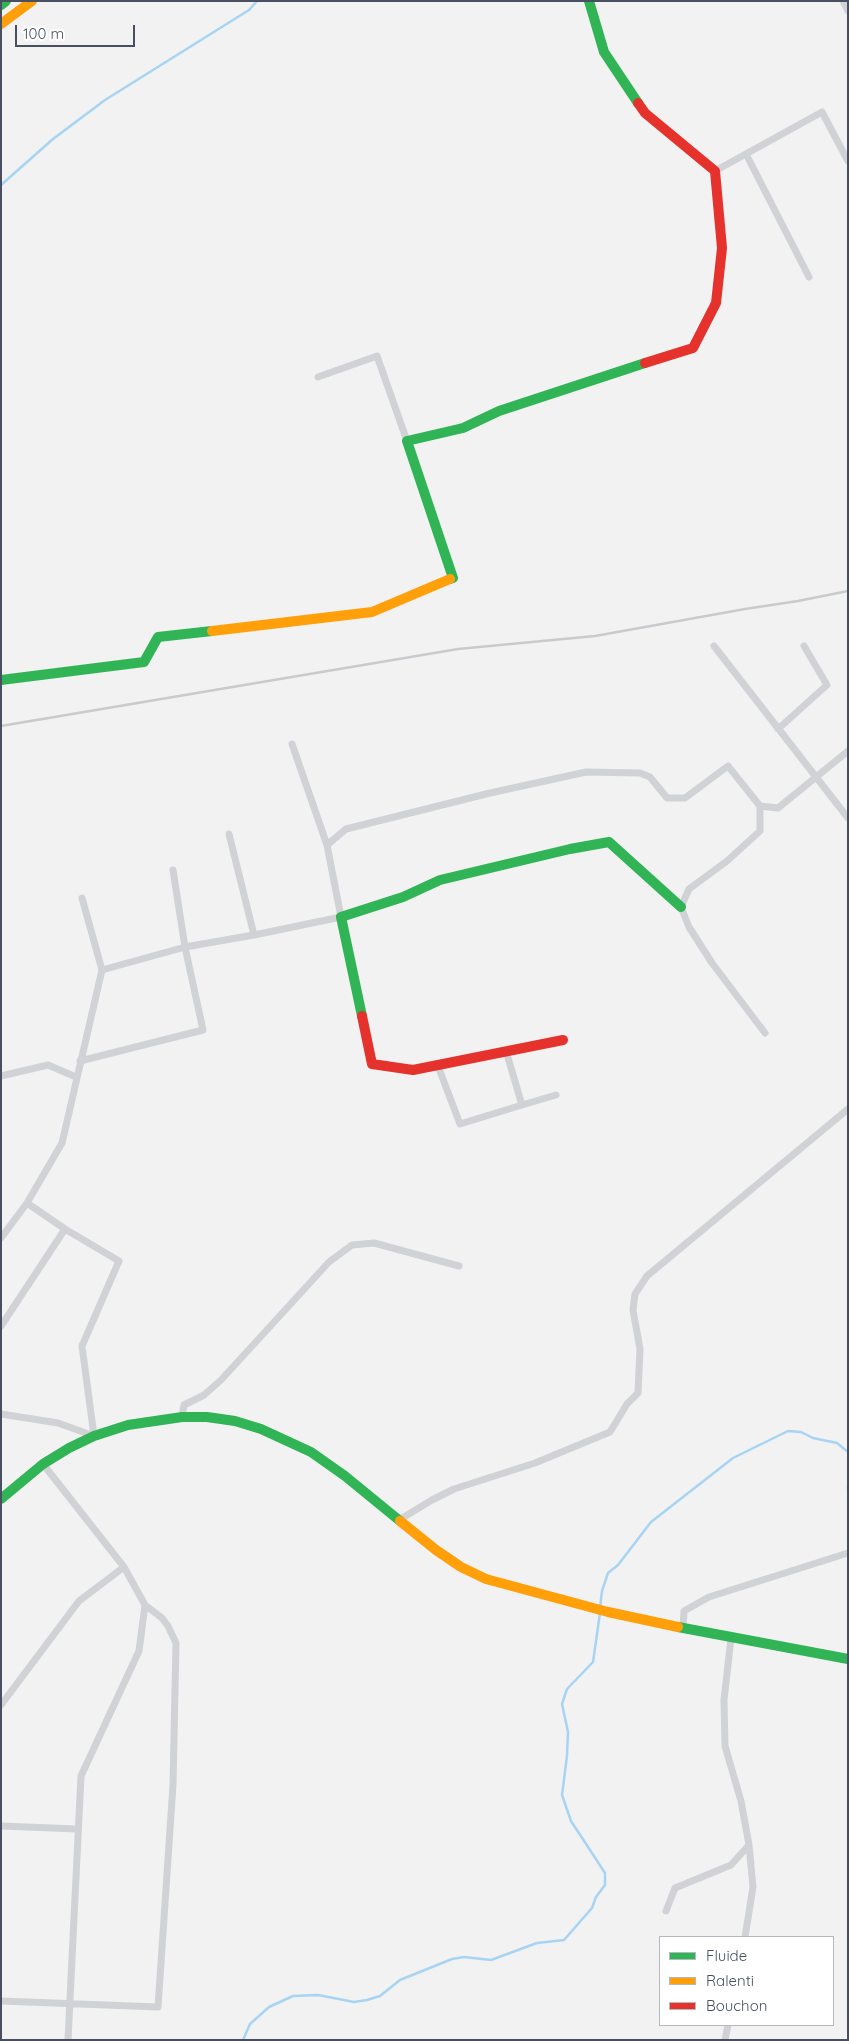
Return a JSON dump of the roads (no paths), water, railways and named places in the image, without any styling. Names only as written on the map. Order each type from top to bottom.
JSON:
[{"type":"street","points":[[1,5],[6,1]]},
{"type":"street","points":[[1,24],[32,1]]},
{"type":"street","points":[[406,441],[463,428],[499,411],[694,348],[716,303],[722,248],[715,171],[645,113],[604,52],[589,1]]},
{"type":"street","points":[[843,1],[848,11]]},
{"type":"street","points":[[715,171],[822,112],[848,161]]},
{"type":"street","points":[[746,154],[809,277]]},
{"type":"street","points":[[1,680],[144,662],[158,637],[372,612],[454,578],[377,356],[318,377]]},
{"type":"street","points":[[714,646],[848,818]]},
{"type":"street","points":[[778,729],[827,686],[804,646]]},
{"type":"street","points":[[292,744],[327,845],[372,1064],[413,1070],[563,1040]]},
{"type":"street","points":[[760,806],[778,808],[848,751]]},
{"type":"street","points":[[327,845],[346,829],[490,793],[586,772],[640,773],[650,777],[667,798],[685,798],[728,766],[760,806],[760,830],[727,861],[689,889],[681,907]]},
{"type":"street","points":[[229,834],[254,935]]},
{"type":"street","points":[[102,970],[185,947],[341,917],[403,897],[440,880],[570,849],[609,842],[681,907],[689,927],[712,963],[764,1033]]},
{"type":"street","points":[[80,1061],[203,1030],[185,947],[173,870]]},
{"type":"street","points":[[1,1238],[27,1203],[62,1142],[102,970],[82,898]]},
{"type":"street","points":[[506,1051],[522,1105]]},
{"type":"street","points":[[1,1076],[48,1065],[76,1078]]},
{"type":"street","points":[[438,1066],[460,1124],[556,1095]]},
{"type":"street","points":[[399,1520],[454,1489],[535,1463],[610,1432],[626,1404],[638,1393],[640,1350],[632,1310],[635,1294],[647,1276],[848,1109]]},
{"type":"street","points":[[27,1203],[64,1229],[119,1261],[82,1346],[94,1436]]},
{"type":"street","points":[[1,1326],[64,1229]]},
{"type":"street","points":[[182,1417],[184,1405],[204,1396],[221,1380],[329,1262],[352,1245],[374,1243],[459,1266]]},
{"type":"street","points":[[1,1414],[58,1423],[94,1436]]},
{"type":"street","points":[[1,1499],[43,1464],[69,1448],[94,1436],[128,1425],[182,1417],[207,1417],[234,1421],[282,1438],[310,1452],[455,1563],[486,1579],[608,1612],[731,1638],[848,1659]]},
{"type":"street","points":[[1,2001],[158,2007],[173,1785],[176,1642],[168,1626],[145,1605],[124,1567],[43,1464]]},
{"type":"street","points":[[683,1628],[684,1612],[709,1597],[848,1553]]},
{"type":"street","points":[[1,1705],[79,1601],[124,1567]]},
{"type":"street","points":[[68,2040],[81,1776],[139,1651],[145,1605]]},
{"type":"street","points":[[731,1638],[724,1700],[725,1746],[741,1801],[749,1845],[753,1887],[745,1936]]},
{"type":"street","points":[[1,1826],[77,1829]]},
{"type":"street","points":[[666,1911],[676,1888],[731,1865],[749,1845]]},
{"type":"street","points":[[726,2040],[728,2026]]},
{"type":"waterway","points":[[1,185],[53,139],[105,100],[249,10],[257,1]]},
{"type":"waterway","points":[[600,1608],[602,1591],[608,1573],[618,1565],[651,1522],[733,1458],[788,1431],[801,1432],[813,1438],[837,1443],[848,1452]]},
{"type":"waterway","points":[[848,1486],[848,1492]]},
{"type":"waterway","points":[[243,2040],[250,2024],[269,2007],[293,1996],[318,1995],[354,2002],[367,2000],[380,1996],[400,1980],[452,1959],[464,1957],[491,1960],[537,1943],[564,1940],[592,1908],[596,1897],[605,1885],[605,1873],[571,1821],[562,1795],[568,1732],[562,1704],[567,1689],[593,1662],[600,1613]]},
{"type":"railway","points":[[1,726],[458,649],[595,636],[848,591]]}]
